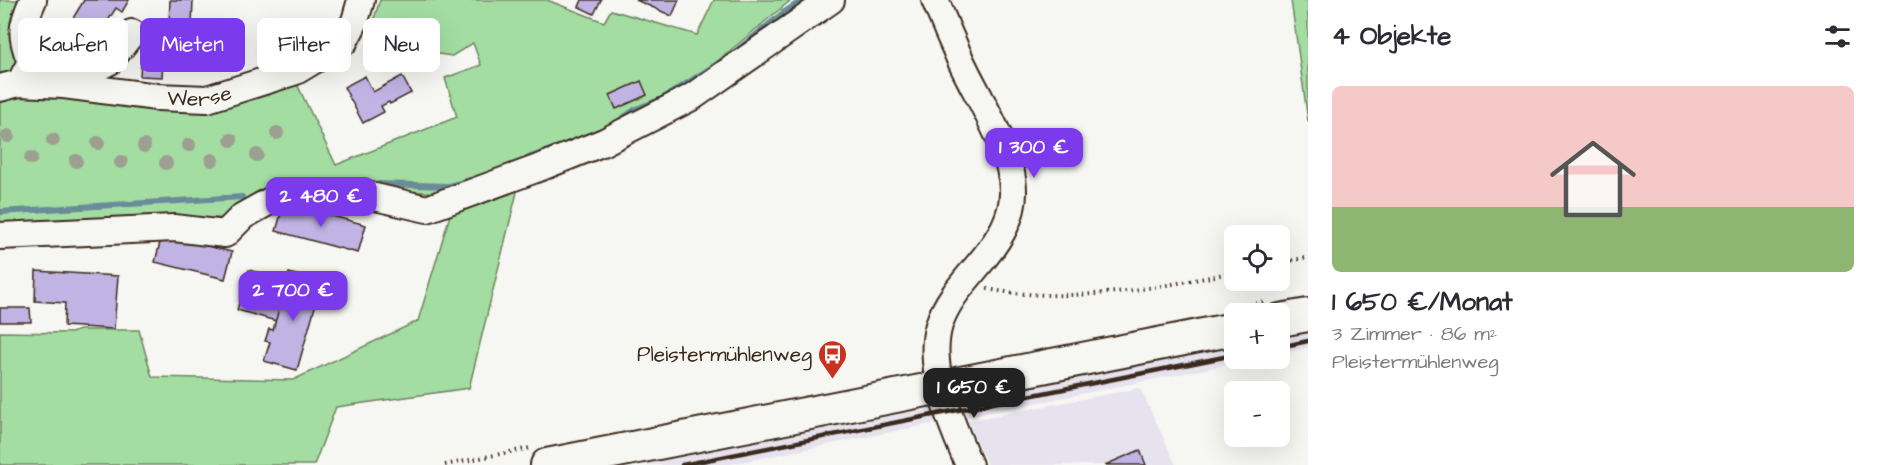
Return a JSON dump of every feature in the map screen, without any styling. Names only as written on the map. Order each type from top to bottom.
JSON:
[{"type":"main road","points":[[1290,318],[1308,315]]},
{"type":"main road","points":[[547,465],[1224,331]]},
{"type":"street","points":[[17,78],[26,16],[33,0]]},
{"type":"street","name":"Werse","points":[[17,78],[157,97],[207,99],[296,71],[344,42],[355,21],[362,0]]},
{"type":"street","points":[[0,236],[174,228],[225,234],[243,216],[279,196],[366,195],[427,209],[604,142],[692,97],[831,0]]},
{"type":"street","points":[[935,0],[1011,166],[1013,193],[1010,213],[999,238],[950,302],[939,324],[934,351],[941,386],[969,465]]},
{"type":"street","points":[[17,78],[50,59],[83,68],[100,66],[110,61],[132,33]]},
{"type":"path","points":[[1290,261],[1308,257]]},
{"type":"path","points":[[1013,294],[1063,297],[1094,295],[1224,274]]},
{"type":"shaded area","points":[[1308,330],[1308,348],[1290,352],[1290,334]]},
{"type":"shaded area","points":[[1224,347],[1224,365],[726,465],[639,465],[1106,373],[1125,366]]},
{"type":"shaded area","points":[[1140,388],[1176,465],[987,465],[968,421]]},
{"type":"green space","points":[[0,0],[32,0],[30,18],[18,18],[18,72],[96,72],[140,86],[147,110],[211,109],[293,76],[336,165],[457,117],[445,78],[481,65],[473,43],[452,56],[440,54],[440,18],[374,18],[380,0],[547,0],[604,22],[611,10],[697,35],[714,0],[791,0],[691,83],[609,129],[441,193],[270,183],[246,217],[0,227]]},
{"type":"green space","points":[[1291,0],[1308,0],[1308,121]]},
{"type":"green space","points":[[519,184],[469,388],[336,407],[314,465],[0,465],[0,332],[71,333],[80,330],[139,330],[152,377],[293,380],[418,321],[453,205]]},
{"type":"building","points":[[84,0],[129,0],[122,12],[116,8],[110,18],[73,18]]},
{"type":"building","points":[[170,0],[193,0],[192,18],[169,18]]},
{"type":"building","points":[[582,0],[601,0],[594,14],[579,7]]},
{"type":"building","points":[[636,0],[679,0],[672,16]]},
{"type":"building","points":[[140,72],[162,72],[162,77],[140,76]]},
{"type":"building","points":[[365,76],[373,92],[402,76],[411,93],[381,106],[384,112],[363,123],[344,87]]},
{"type":"building","points":[[641,81],[647,95],[616,109],[610,95]]},
{"type":"building","points":[[288,204],[366,225],[358,253],[276,231],[283,207]]},
{"type":"building","points":[[162,235],[232,252],[225,279],[155,262]]},
{"type":"building","points":[[249,270],[287,281],[276,321],[237,310]]},
{"type":"building","points":[[36,271],[118,276],[114,329],[64,326],[65,303],[35,301]]},
{"type":"building","points":[[289,273],[322,282],[297,370],[264,361],[270,342],[265,341],[269,329],[273,330]]},
{"type":"building","points":[[0,308],[30,308],[31,322],[0,322]]},
{"type":"building","points":[[1140,450],[1146,465],[1105,465]]},
{"type":"waterway","points":[[619,121],[636,109],[662,99],[730,56],[783,13],[803,0]]},
{"type":"waterway","points":[[528,158],[558,147]]},
{"type":"waterway","points":[[379,184],[449,186],[471,180]]},
{"type":"waterway","points":[[0,212],[242,197]]},
{"type":"railway","points":[[1290,345],[1308,341]]},
{"type":"railway","points":[[682,465],[1224,357]]},
{"type":"place","name":"Pleistermühlenweg","points":[[833,380]]}]
